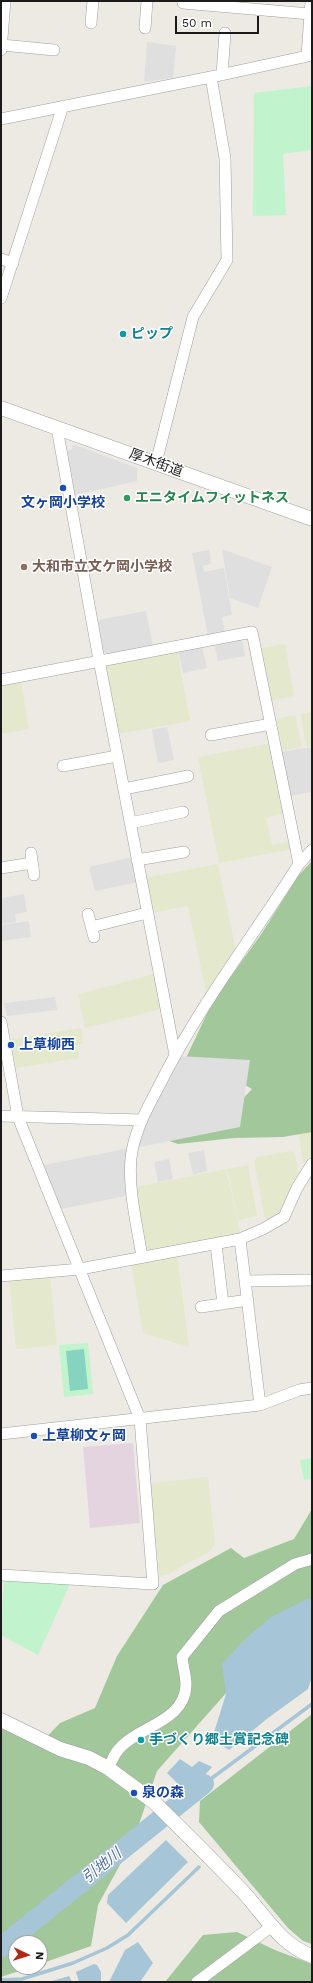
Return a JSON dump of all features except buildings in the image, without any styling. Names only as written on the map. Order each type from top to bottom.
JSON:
[{"type":"street","points":[[5,1],[1,48],[54,50]]},
{"type":"street","points":[[91,23],[93,1]]},
{"type":"street","points":[[145,28],[147,1]]},
{"type":"street","points":[[1,120],[63,106],[217,76],[309,55],[311,7],[184,3]]},
{"type":"street","points":[[156,463],[193,317],[227,260],[226,158],[217,76],[225,33]]},
{"type":"street","points":[[1,298],[63,106]]},
{"type":"street","points":[[1,259],[13,263]]},
{"type":"street","name":"厚木街道","points":[[1,408],[312,519]]},
{"type":"street","points":[[57,428],[99,660],[175,1055]]},
{"type":"street","points":[[1,680],[99,660],[252,632],[299,864]]},
{"type":"street","points":[[211,735],[271,724]]},
{"type":"street","points":[[63,766],[118,756]]},
{"type":"street","points":[[124,789],[188,776]]},
{"type":"street","points":[[130,823],[183,812]]},
{"type":"street","points":[[142,1257],[131,1178],[132,1157],[142,1120],[175,1055],[207,1000],[299,864],[312,850]]},
{"type":"street","points":[[137,860],[184,852]]},
{"type":"street","points":[[1,868],[32,858],[34,875]]},
{"type":"street","points":[[88,914],[92,932],[147,913]]},
{"type":"street","points":[[1,1022],[18,1116],[140,1419],[153,1584],[1,1575]]},
{"type":"street","points":[[1,1116],[142,1120]]},
{"type":"street","points":[[1,1276],[80,1268],[240,1239],[284,1217],[297,1188],[312,1164]]},
{"type":"street","points":[[240,1239],[260,1405]]},
{"type":"street","points":[[216,1244],[223,1304]]},
{"type":"street","points":[[246,1281],[312,1280]]},
{"type":"street","points":[[202,1307],[248,1300]]},
{"type":"street","points":[[1,1434],[260,1405],[299,1390],[312,1388]]},
{"type":"street","points":[[108,1768],[119,1749],[146,1728],[157,1724],[173,1712],[184,1697],[186,1686],[182,1657],[219,1611],[294,1564],[312,1559]]},
{"type":"street","points":[[1,1720],[60,1749],[88,1758],[108,1768],[138,1788],[160,1808],[245,1894],[272,1926],[294,1947],[312,1956]]},
{"type":"street","points":[[197,1982],[272,1926]]},
{"type":"shaded area","points":[[147,42],[176,46],[173,78],[144,82]]},
{"type":"shaded area","points":[[73,444],[137,468],[137,481],[75,495],[67,451],[72,449]]},
{"type":"shaded area","points":[[222,549],[272,567],[258,608],[230,598]]},
{"type":"shaded area","points":[[209,550],[211,564],[203,566],[204,572],[224,568],[232,615],[222,617],[225,633],[208,636],[192,553]]},
{"type":"shaded area","points":[[146,611],[153,646],[109,655],[103,651],[98,620]]},
{"type":"shaded area","points":[[242,638],[245,656],[218,661],[214,643]]},
{"type":"shaded area","points":[[202,645],[207,668],[183,673],[178,649]]},
{"type":"shaded area","points":[[167,727],[174,760],[158,763],[152,730]]},
{"type":"shaded area","points":[[312,747],[312,792],[289,796],[281,752]]},
{"type":"shaded area","points":[[132,857],[137,882],[95,891],[89,867]]},
{"type":"shaded area","points":[[24,894],[27,912],[15,914],[16,922],[1,924],[1,898]]},
{"type":"shaded area","points":[[29,921],[31,937],[1,941],[1,925]]},
{"type":"shaded area","points":[[55,997],[57,1010],[7,1016],[4,1003]]},
{"type":"shaded area","points":[[178,1056],[250,1060],[240,1127],[135,1148],[149,1112]]},
{"type":"shaded area","points":[[130,1148],[130,1195],[61,1209],[44,1165]]},
{"type":"shaded area","points":[[204,1150],[207,1171],[193,1175],[188,1153]]},
{"type":"shaded area","points":[[169,1159],[173,1179],[158,1182],[154,1162]]},
{"type":"shaded area","points":[[133,1443],[140,1523],[90,1528],[83,1447]]},
{"type":"green space","points":[[312,86],[312,150],[283,154],[286,215],[253,216],[254,93]]},
{"type":"green space","points":[[285,644],[294,696],[270,701],[261,648]]},
{"type":"green space","points":[[177,650],[190,721],[118,734],[104,671],[110,662]]},
{"type":"green space","points":[[21,683],[29,729],[1,734],[1,686]]},
{"type":"green space","points":[[312,712],[312,746],[306,747],[301,714]]},
{"type":"green space","points":[[295,715],[302,746],[283,751],[276,719]]},
{"type":"green space","points":[[272,743],[285,813],[266,818],[272,845],[291,841],[293,849],[219,863],[198,757]]},
{"type":"green space","points":[[312,861],[312,1132],[283,1137],[234,1138],[178,1144],[161,1138],[234,1108],[252,1089],[236,1080],[178,1075],[212,1003],[262,933],[298,876]]},
{"type":"green space","points":[[218,864],[236,951],[206,993],[188,906],[151,913],[144,878]]},
{"type":"green space","points":[[155,974],[161,1009],[85,1028],[78,994]]},
{"type":"green space","points":[[81,1028],[83,1044],[77,1045],[79,1058],[16,1068],[11,1039]]},
{"type":"green space","points":[[312,1120],[312,1155],[308,1162],[303,1162],[297,1123]]},
{"type":"green space","points":[[291,1151],[295,1154],[299,1178],[282,1214],[269,1221],[265,1219],[254,1161],[257,1157]]},
{"type":"green space","points":[[248,1165],[257,1216],[238,1220],[227,1169]]},
{"type":"green space","points":[[226,1169],[241,1235],[146,1253],[136,1187]]},
{"type":"green space","points":[[177,1255],[189,1347],[143,1333],[131,1263]]},
{"type":"green space","points":[[50,1274],[57,1345],[16,1349],[9,1278]]},
{"type":"green space","points":[[88,1343],[93,1394],[64,1397],[59,1345]]},
{"type":"green space","points":[[84,1349],[88,1389],[70,1391],[66,1351]]},
{"type":"green space","points":[[312,1458],[312,1479],[304,1480],[300,1460]]},
{"type":"green space","points":[[208,1477],[215,1545],[209,1552],[166,1575],[159,1576],[150,1483]]},
{"type":"green space","points":[[312,1509],[312,1627],[235,1683],[157,1771],[134,1839],[98,1905],[91,1946],[48,1961],[48,1935],[8,1935],[8,1975],[1,1977],[1,1726],[38,1746],[60,1723],[95,1708],[117,1656],[163,1585],[231,1548],[244,1558],[294,1539]]},
{"type":"green space","points":[[4,1579],[70,1584],[38,1655],[1,1635]]},
{"type":"green space","points":[[312,1714],[312,1944],[303,1941],[288,1928],[199,1822],[200,1801]]},
{"type":"green space","points":[[237,1932],[275,1950],[312,1964],[312,1982],[165,1982],[203,1935]]},
{"type":"water","points":[[307,1599],[312,1599],[312,1677],[308,1689],[268,1718],[229,1750],[215,1741],[211,1742],[226,1694],[222,1664],[245,1639],[271,1617]]},
{"type":"water","points":[[180,1759],[192,1767],[199,1761],[212,1767],[188,1794],[167,1773]]},
{"type":"water","points":[[166,1840],[188,1862],[126,1923],[107,1903],[108,1895]]},
{"type":"water","points":[[138,1942],[153,1963],[140,1982],[109,1982],[125,1950]]},
{"type":"water","points":[[94,1964],[97,1965],[101,1972],[101,1982],[79,1982],[76,1972]]},
{"type":"water","points":[[69,1976],[72,1982],[52,1982],[52,1981]]},
{"type":"waterway","points":[[198,1777],[204,1784],[312,1704]]},
{"type":"waterway","name":"引地川","points":[[1,1947],[204,1784]]},
{"type":"waterway","points":[[1,1980],[22,1979],[73,1963],[107,1948],[128,1935],[199,1867]]},
{"type":"place","name":"ピップ","points":[[123,334]]},
{"type":"place","name":"文ヶ岡小学校","points":[[63,488]]},
{"type":"place","name":"エニタイムフィットネス","points":[[127,498]]},
{"type":"place","name":"大和市立文ケ岡小学校","points":[[24,567]]},
{"type":"place","name":"上草柳西","points":[[11,1045]]},
{"type":"place","name":"上草柳文ヶ岡","points":[[34,1436]]},
{"type":"place","name":"手づくり郷土賞記念碑","points":[[141,1740]]},
{"type":"place","name":"泉の森","points":[[134,1793]]}]
